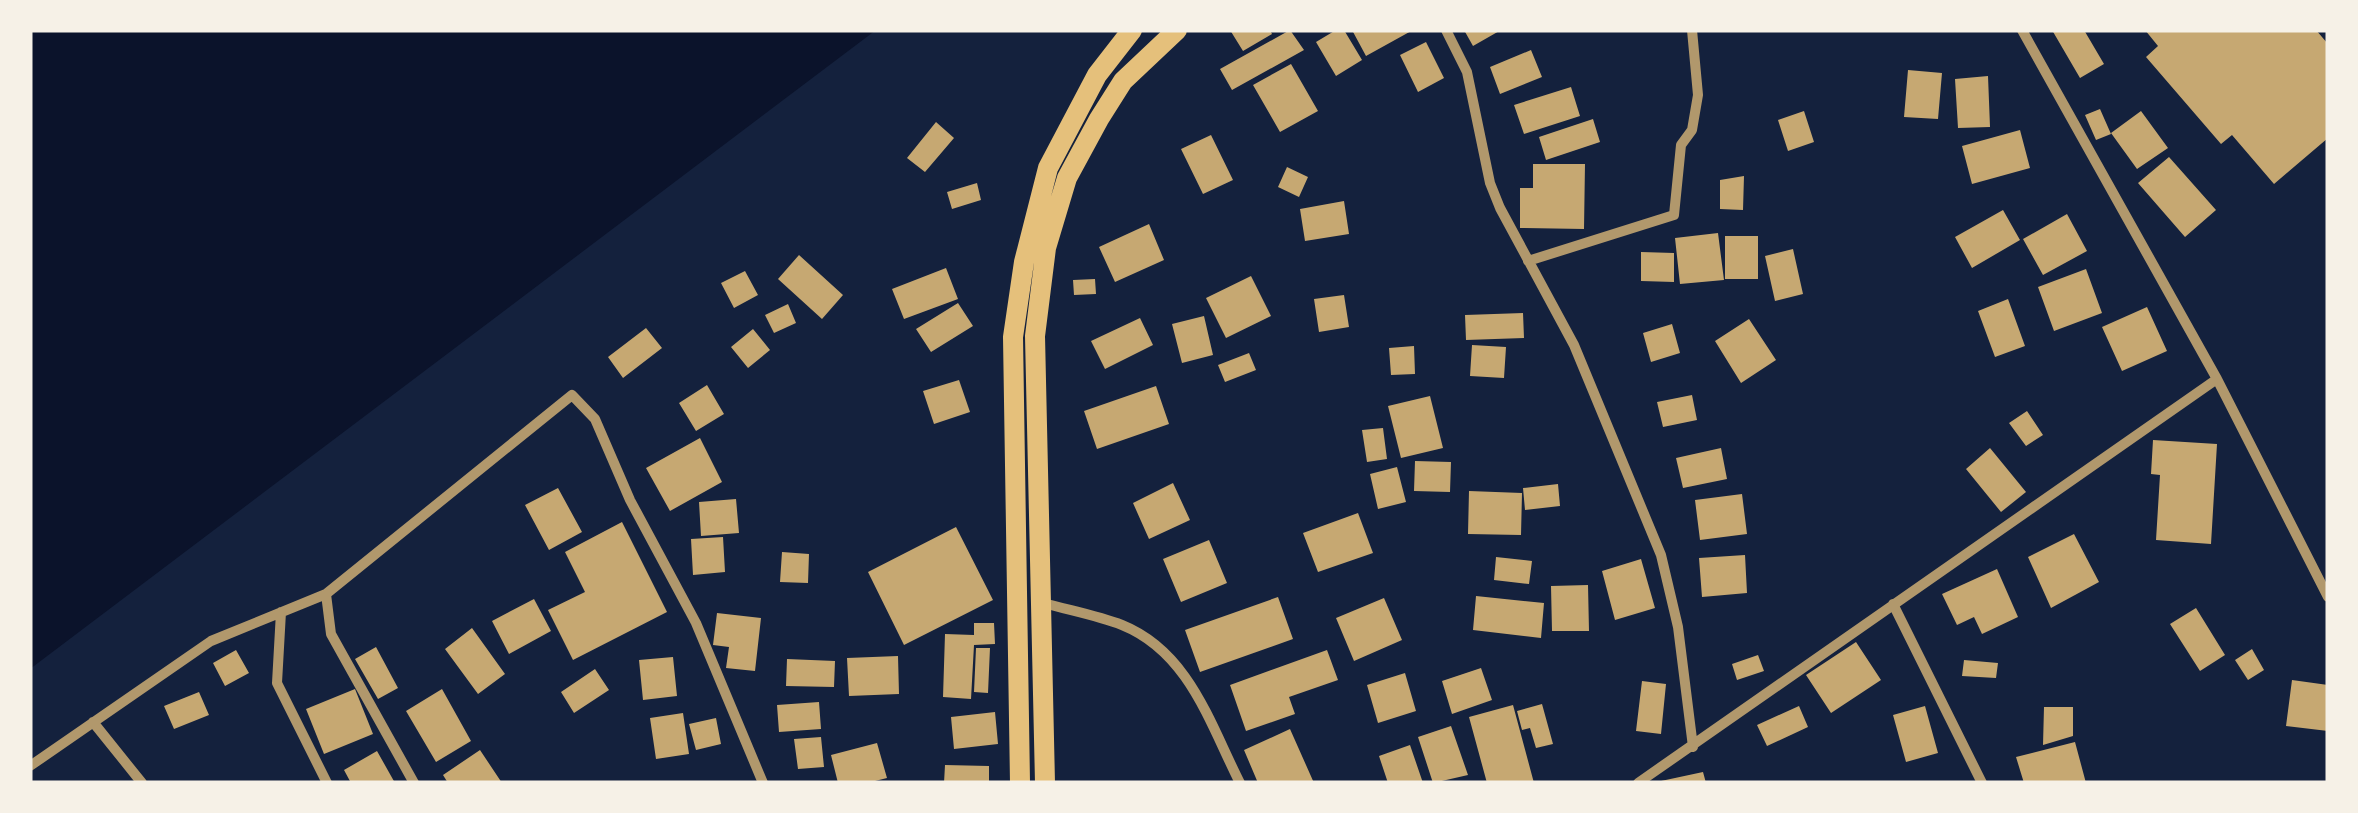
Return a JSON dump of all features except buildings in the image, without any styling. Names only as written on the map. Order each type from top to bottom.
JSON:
[{"type":"main road","points":[[1020,783],[1013,337],[1024,262],[1048,168],[1096,76],[1132,30]]},
{"type":"main road","points":[[1045,783],[1035,336],[1046,248],[1067,178],[1099,119],[1123,81],[1176,30]]},
{"type":"street","points":[[1446,30],[1466,72],[1490,183],[1574,345],[1661,555],[1678,627],[1692,748]]},
{"type":"street","points":[[1528,261],[1674,215],[1681,145],[1692,130],[1698,94],[1692,30]]},
{"type":"street","points":[[2022,30],[2217,379],[2328,597]]},
{"type":"street","points":[[1638,783],[2217,379]]},
{"type":"street","points":[[30,766],[212,642],[326,594],[572,395],[595,420],[630,500],[696,623],[763,783]]},
{"type":"street","points":[[326,594],[330,634],[414,783]]},
{"type":"street","points":[[1039,602],[1123,626],[1162,648],[1187,676],[1240,783]]},
{"type":"street","points":[[1893,604],[1982,783]]},
{"type":"street","points":[[282,612],[277,683],[328,783]]},
{"type":"street","points":[[94,722],[142,783]]},
{"type":"water","points":[[30,30],[876,30],[30,669]]}]
